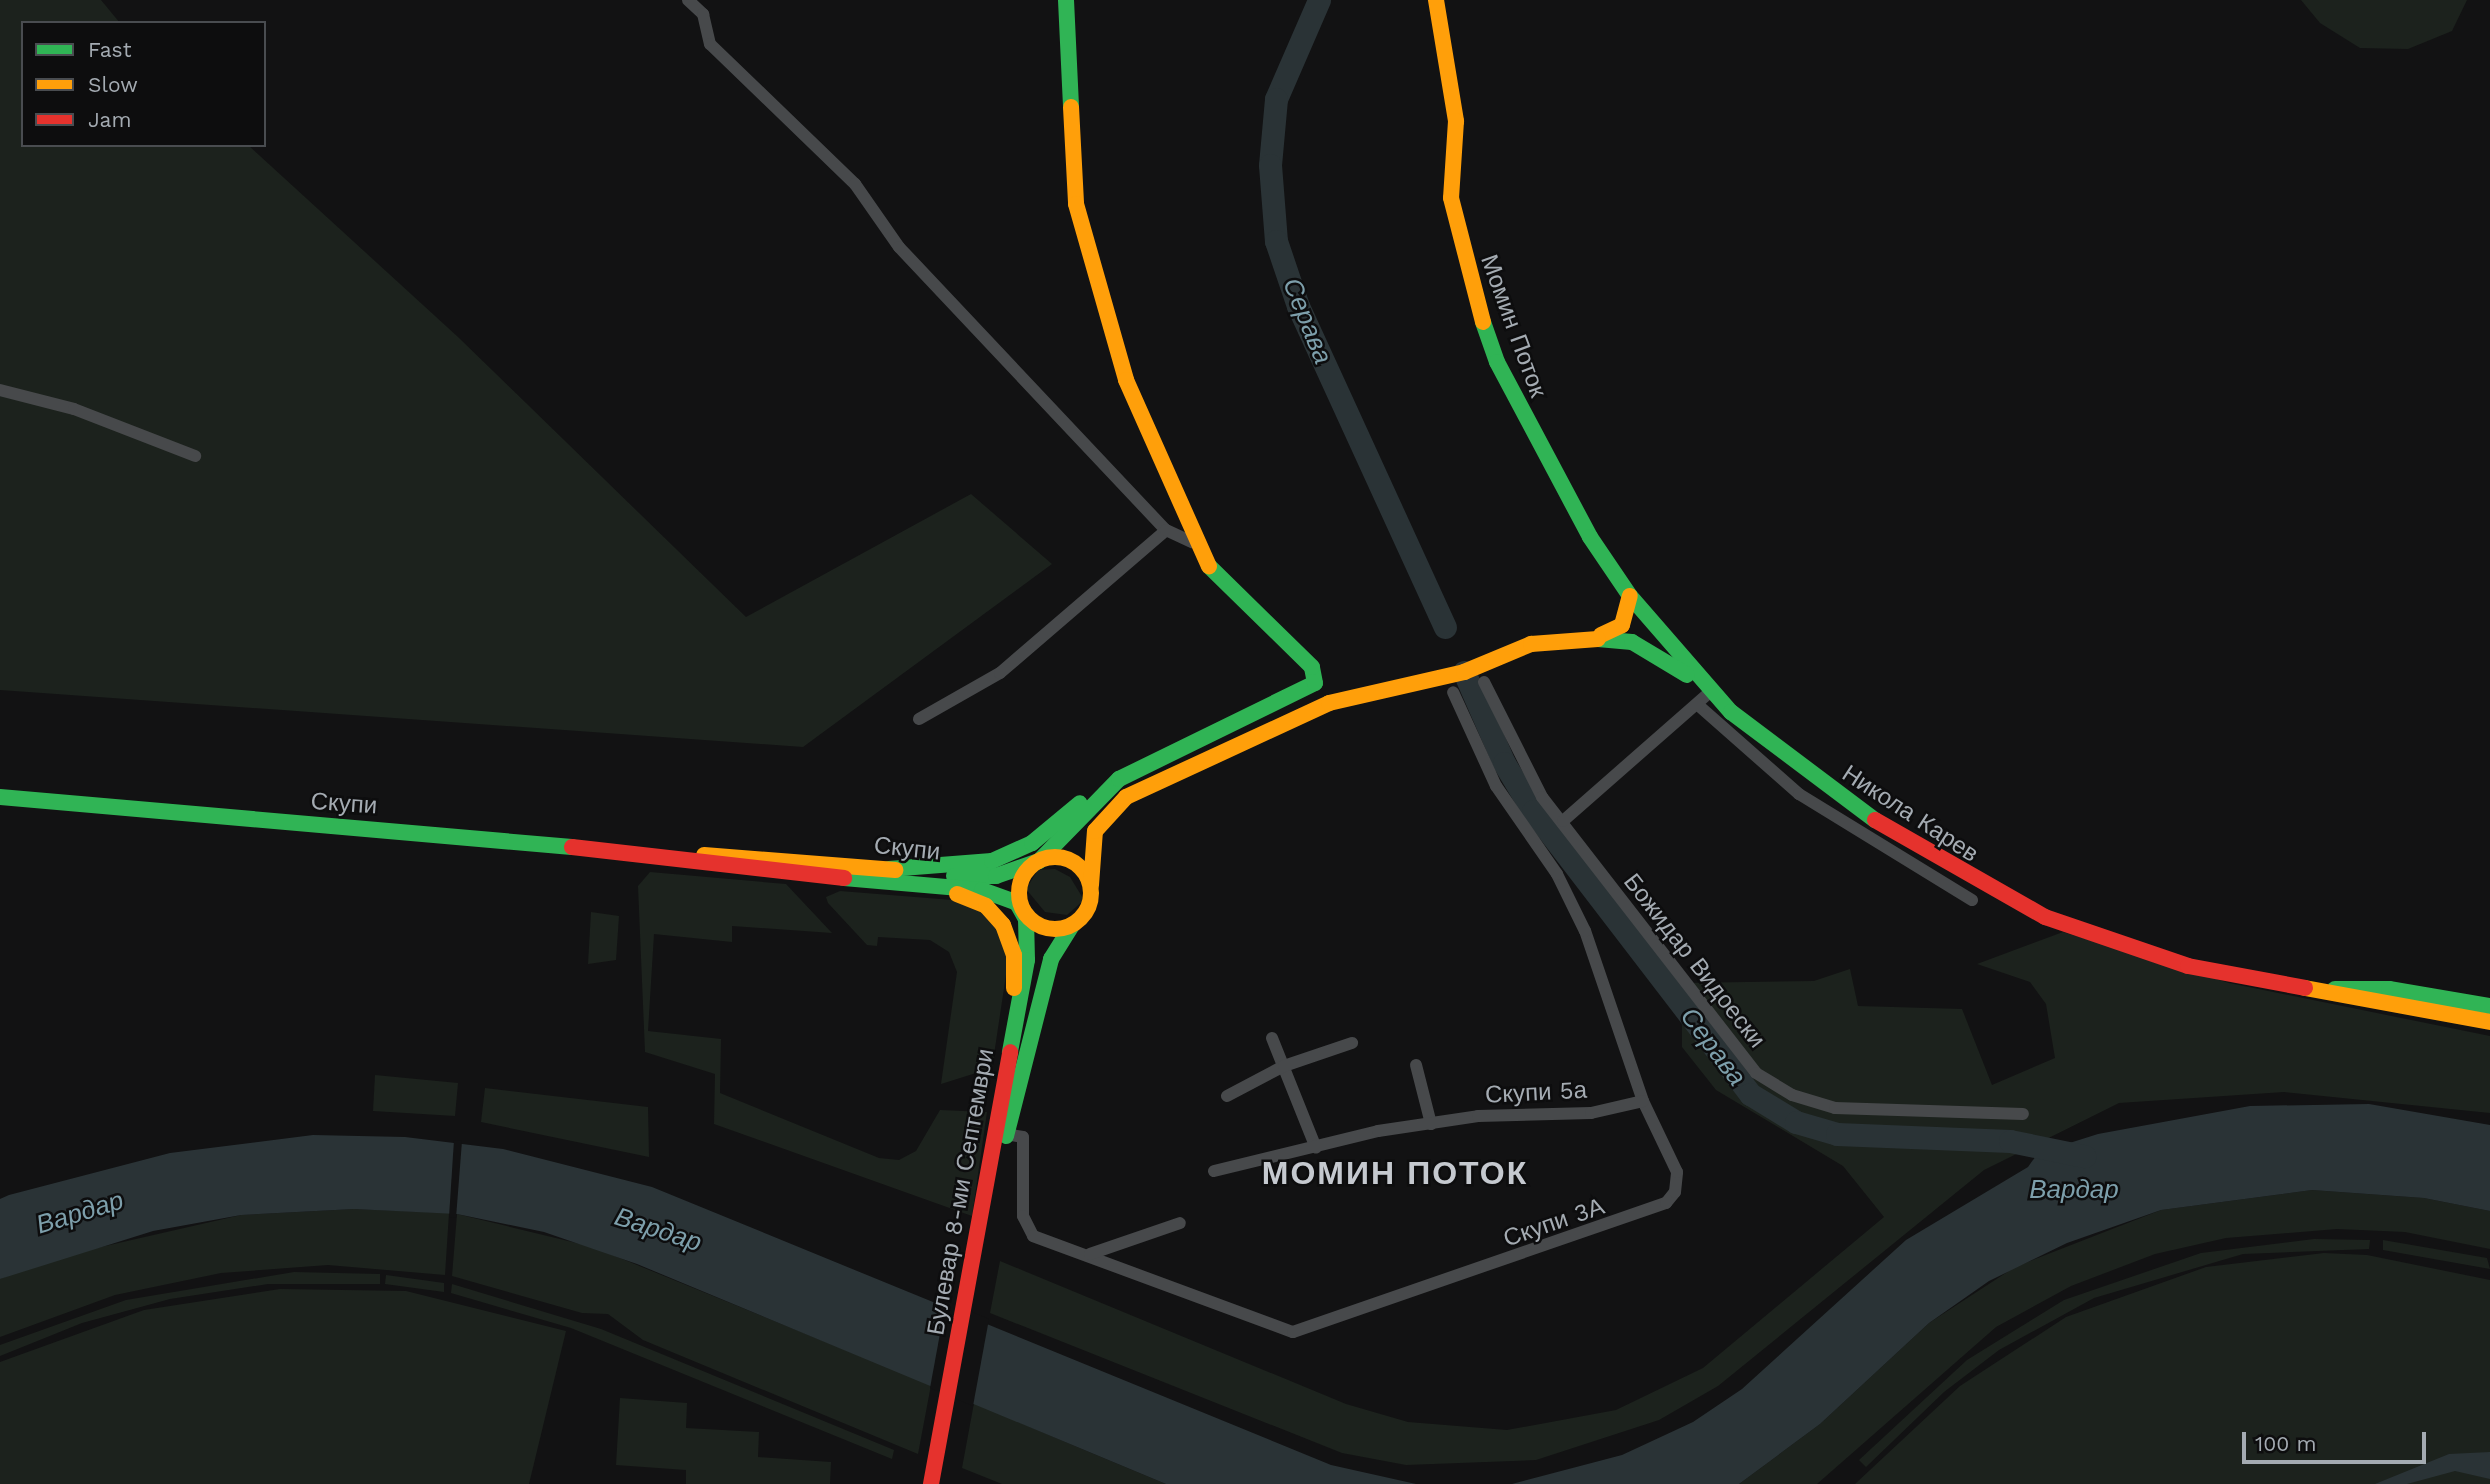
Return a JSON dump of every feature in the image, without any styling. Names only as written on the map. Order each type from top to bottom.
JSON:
[{"type":"street","points":[[688,0],[703,14],[710,44],[855,184],[899,247],[1166,530],[1192,542]]},
{"type":"street","points":[[889,869],[965,867],[1007,855],[1119,779],[1315,684],[1312,667],[1224,586],[1192,542],[1103,316],[1080,225],[1066,0]]},
{"type":"street","name":"Момин Поток","points":[[1436,0],[1456,121],[1451,198],[1464,262],[1497,362],[1562,493],[1612,569]]},
{"type":"street","points":[[0,390],[74,409],[195,456]]},
{"type":"street","points":[[919,719],[1000,673],[1166,530]]},
{"type":"street","name":"Никола Карев","points":[[1612,569],[1630,596],[1710,692],[1821,783],[1959,875],[2088,935],[2258,982],[2490,1022]]},
{"type":"street","points":[[1119,779],[1019,884],[1023,908],[1045,926],[1072,925],[1089,909],[1095,831],[1126,797],[1351,697],[1438,678],[1486,664],[1537,642],[1598,635],[1619,629],[1630,596]]},
{"type":"street","points":[[1563,821],[1710,692],[1639,644],[1598,635]]},
{"type":"street","name":"Божидар Видоески","points":[[1484,682],[1525,771],[1728,1043],[1774,1086],[1835,1108],[2023,1114]]},
{"type":"street","name":"Скупи 3А","points":[[1006,1134],[1023,1137],[1026,1227],[1033,1236],[1090,1254],[1163,1286],[1293,1332],[1306,1331],[1381,1298],[1657,1210],[1675,1192],[1676,1171],[1643,1101],[1572,900],[1496,786],[1453,692]]},
{"type":"street","points":[[1698,705],[1798,794],[1972,900]]},
{"type":"street","name":"Скупи","points":[[0,797],[684,858],[993,892],[1023,908]]},
{"type":"street","name":"Скупи","points":[[684,858],[765,855],[982,877],[1039,861]]},
{"type":"street","points":[[1039,861],[1070,862],[1091,885]]},
{"type":"street","points":[[923,885],[979,902],[1000,920],[1014,955],[1013,1027]]},
{"type":"street","name":"Булевар 8-ми Септември","points":[[937,1482],[984,1228],[1013,1027],[1028,950],[1023,908]]},
{"type":"street","name":"Булевар 8-ми Септември","points":[[984,1228],[1051,959],[1072,925]]},
{"type":"street","name":"Никола Карев","points":[[2258,982],[2389,989],[2490,1006]]},
{"type":"street","points":[[1272,1038],[1316,1148]]},
{"type":"street","points":[[1227,1096],[1284,1066],[1352,1043]]},
{"type":"street","points":[[1416,1065],[1431,1124]]},
{"type":"street","name":"Скупи 5а","points":[[1214,1171],[1431,1124],[1591,1113],[1643,1101]]},
{"type":"street","points":[[1090,1254],[1180,1223]]},
{"type":"shaded area","points":[[0,0],[101,0],[118,21],[21,21],[21,147],[250,147],[458,337],[746,617],[971,494],[1052,564],[803,747],[0,690]]},
{"type":"shaded area","points":[[2301,0],[2467,0],[2452,31],[2408,49],[2360,48],[2320,23]]},
{"type":"shaded area","points":[[1055,869],[1070,877],[1084,900],[1067,915],[1045,912],[1026,889],[1038,870]]},
{"type":"shaded area","points":[[650,872],[786,884],[832,933],[732,926],[732,942],[654,934],[648,1031],[721,1039],[720,1093],[879,1158],[899,1160],[916,1151],[940,1110],[987,1112],[972,1216],[714,1124],[715,1074],[645,1052],[638,886]]},
{"type":"shaded area","points":[[840,891],[965,901],[994,921],[1009,955],[992,1068],[941,1084],[957,972],[949,952],[930,940],[878,937],[877,946],[867,945],[828,903],[826,897]]},
{"type":"shaded area","points":[[591,912],[619,916],[616,960],[588,964]]},
{"type":"shaded area","points":[[2063,932],[2229,983],[2490,1036],[2490,1113],[2284,1092],[2119,1103],[1984,1170],[1718,1386],[1659,1420],[1536,1460],[1406,1465],[1342,1453],[990,1313],[1000,1261],[1346,1404],[1408,1422],[1507,1430],[1616,1410],[1703,1368],[1884,1217],[1843,1166],[1716,1090],[1682,1047],[1682,983],[1814,981],[1850,969],[1858,1006],[1962,1009],[1992,1085],[2055,1058],[2046,1004],[2030,982],[1977,964]]},
{"type":"shaded area","points":[[375,1075],[458,1083],[455,1116],[373,1111]]},
{"type":"shaded area","points":[[485,1088],[648,1107],[649,1157],[481,1122]]},
{"type":"shaded area","points":[[2312,1190],[2424,1198],[2490,1211],[2490,1249],[2405,1232],[2337,1229],[2226,1238],[2155,1254],[2071,1286],[1996,1327],[1817,1484],[1739,1484],[1820,1424],[1929,1323],[2015,1267],[2161,1210]]},
{"type":"shaded area","points":[[354,1209],[449,1213],[445,1275],[328,1265],[221,1273],[115,1295],[0,1337],[0,1279],[53,1258],[241,1215]]},
{"type":"shaded area","points":[[457,1214],[593,1247],[931,1385],[918,1454],[643,1340],[608,1314],[582,1313],[452,1276]]},
{"type":"shaded area","points":[[2314,1239],[2370,1240],[2369,1249],[2243,1254],[2094,1298],[1999,1350],[1944,1392],[1866,1467],[1859,1460],[1967,1360],[2064,1300],[2201,1253]]},
{"type":"shaded area","points":[[2383,1240],[2487,1258],[2490,1269],[2383,1250]]},
{"type":"shaded area","points":[[2324,1253],[2367,1255],[2490,1280],[2490,1484],[1855,1484],[1960,1386],[2066,1317],[2206,1267]]},
{"type":"shaded area","points":[[294,1272],[380,1274],[380,1284],[268,1284],[170,1299],[82,1323],[0,1356],[0,1345],[126,1300]]},
{"type":"shaded area","points":[[386,1275],[444,1283],[444,1292],[385,1284]]},
{"type":"shaded area","points":[[452,1284],[601,1329],[894,1450],[892,1459],[571,1328],[451,1293]]},
{"type":"shaded area","points":[[280,1289],[406,1291],[566,1331],[529,1484],[0,1484],[0,1362],[144,1310]]},
{"type":"shaded area","points":[[620,1398],[687,1403],[686,1428],[759,1432],[758,1457],[831,1462],[830,1484],[686,1484],[686,1470],[616,1465]]},
{"type":"shaded area","points":[[974,1403],[1166,1484],[1002,1484],[962,1468]]},
{"type":"water","name":"Вардар","points":[[2369,1104],[2490,1125],[2490,1211],[2424,1198],[2312,1190],[2161,1210],[2067,1243],[1989,1281],[1929,1323],[1820,1424],[1739,1484],[1512,1484],[1622,1455],[1693,1422],[1742,1389],[1906,1240],[2028,1167],[2038,1153],[2098,1134],[2250,1106]]},
{"type":"water","points":[[313,1135],[405,1137],[503,1149],[652,1187],[1331,1465],[1416,1484],[1166,1484],[637,1264],[544,1232],[457,1214],[354,1209],[241,1215],[153,1231],[0,1279],[0,1199],[170,1153]]},
{"type":"water","points":[[2490,1452],[2490,1479],[2455,1471],[2407,1484],[2375,1484],[2449,1454]]},
{"type":"pier","points":[[454,1140],[462,1141],[456,1218],[449,1217]]},
{"type":"pier","points":[[946,1301],[989,1319],[973,1406],[930,1388]]},
{"type":"waterway","name":"Серава","points":[[1319,0],[1276,99],[1270,165],[1276,241],[1298,306],[1445,627]]},
{"type":"waterway","name":"Серава","points":[[1464,672],[1504,763],[1533,811],[1750,1094],[1796,1122],[1837,1134],[2010,1141],[2084,1156]]},
{"type":"traffic: fast","points":[[1066,0],[1071,107]]},
{"type":"traffic: fast","points":[[1483,322],[1497,362],[1590,537],[1630,596],[1731,712],[1875,820]]},
{"type":"traffic: fast","points":[[954,876],[996,876],[1039,861],[1119,779],[1315,683],[1312,667],[1209,566]]},
{"type":"traffic: fast","points":[[1598,639],[1632,642],[1687,675]]},
{"type":"traffic: fast","points":[[0,797],[572,847]]},
{"type":"traffic: fast","points":[[889,869],[992,861],[1032,843],[1080,803]]},
{"type":"traffic: fast","points":[[844,878],[982,890],[1017,903],[1026,919],[1027,960],[1010,1052]]},
{"type":"traffic: fast","points":[[1006,1136],[1051,959],[1072,925]]},
{"type":"traffic: fast","points":[[2335,989],[2389,989],[2490,1006]]},
{"type":"traffic: slow","points":[[1436,0],[1456,121],[1451,198],[1483,322]]},
{"type":"traffic: slow","points":[[1071,107],[1076,204],[1126,380],[1209,566]]},
{"type":"traffic: slow","points":[[1601,635],[1622,625],[1630,596]]},
{"type":"traffic: slow","points":[[1091,885],[1095,831],[1126,797],[1329,703],[1464,672],[1531,644],[1598,639]]},
{"type":"traffic: slow","points":[[704,855],[895,870]]},
{"type":"traffic: slow","points":[[1055,857],[1075,863],[1085,873],[1091,893],[1085,913],[1075,923],[1055,929],[1035,923],[1025,913],[1019,893],[1025,873],[1035,863],[1055,857]]},
{"type":"traffic: slow","points":[[957,894],[986,906],[1003,925],[1014,955],[1014,988]]},
{"type":"traffic: slow","points":[[2305,988],[2490,1022]]},
{"type":"traffic: jam","points":[[1875,820],[2045,917],[2188,966],[2305,988]]},
{"type":"traffic: jam","points":[[572,847],[844,878]]},
{"type":"traffic: jam","points":[[931,1484],[1010,1052]]},
{"type":"district","name":"МОМИН ПОТОК","points":[[1395,1173]]}]
